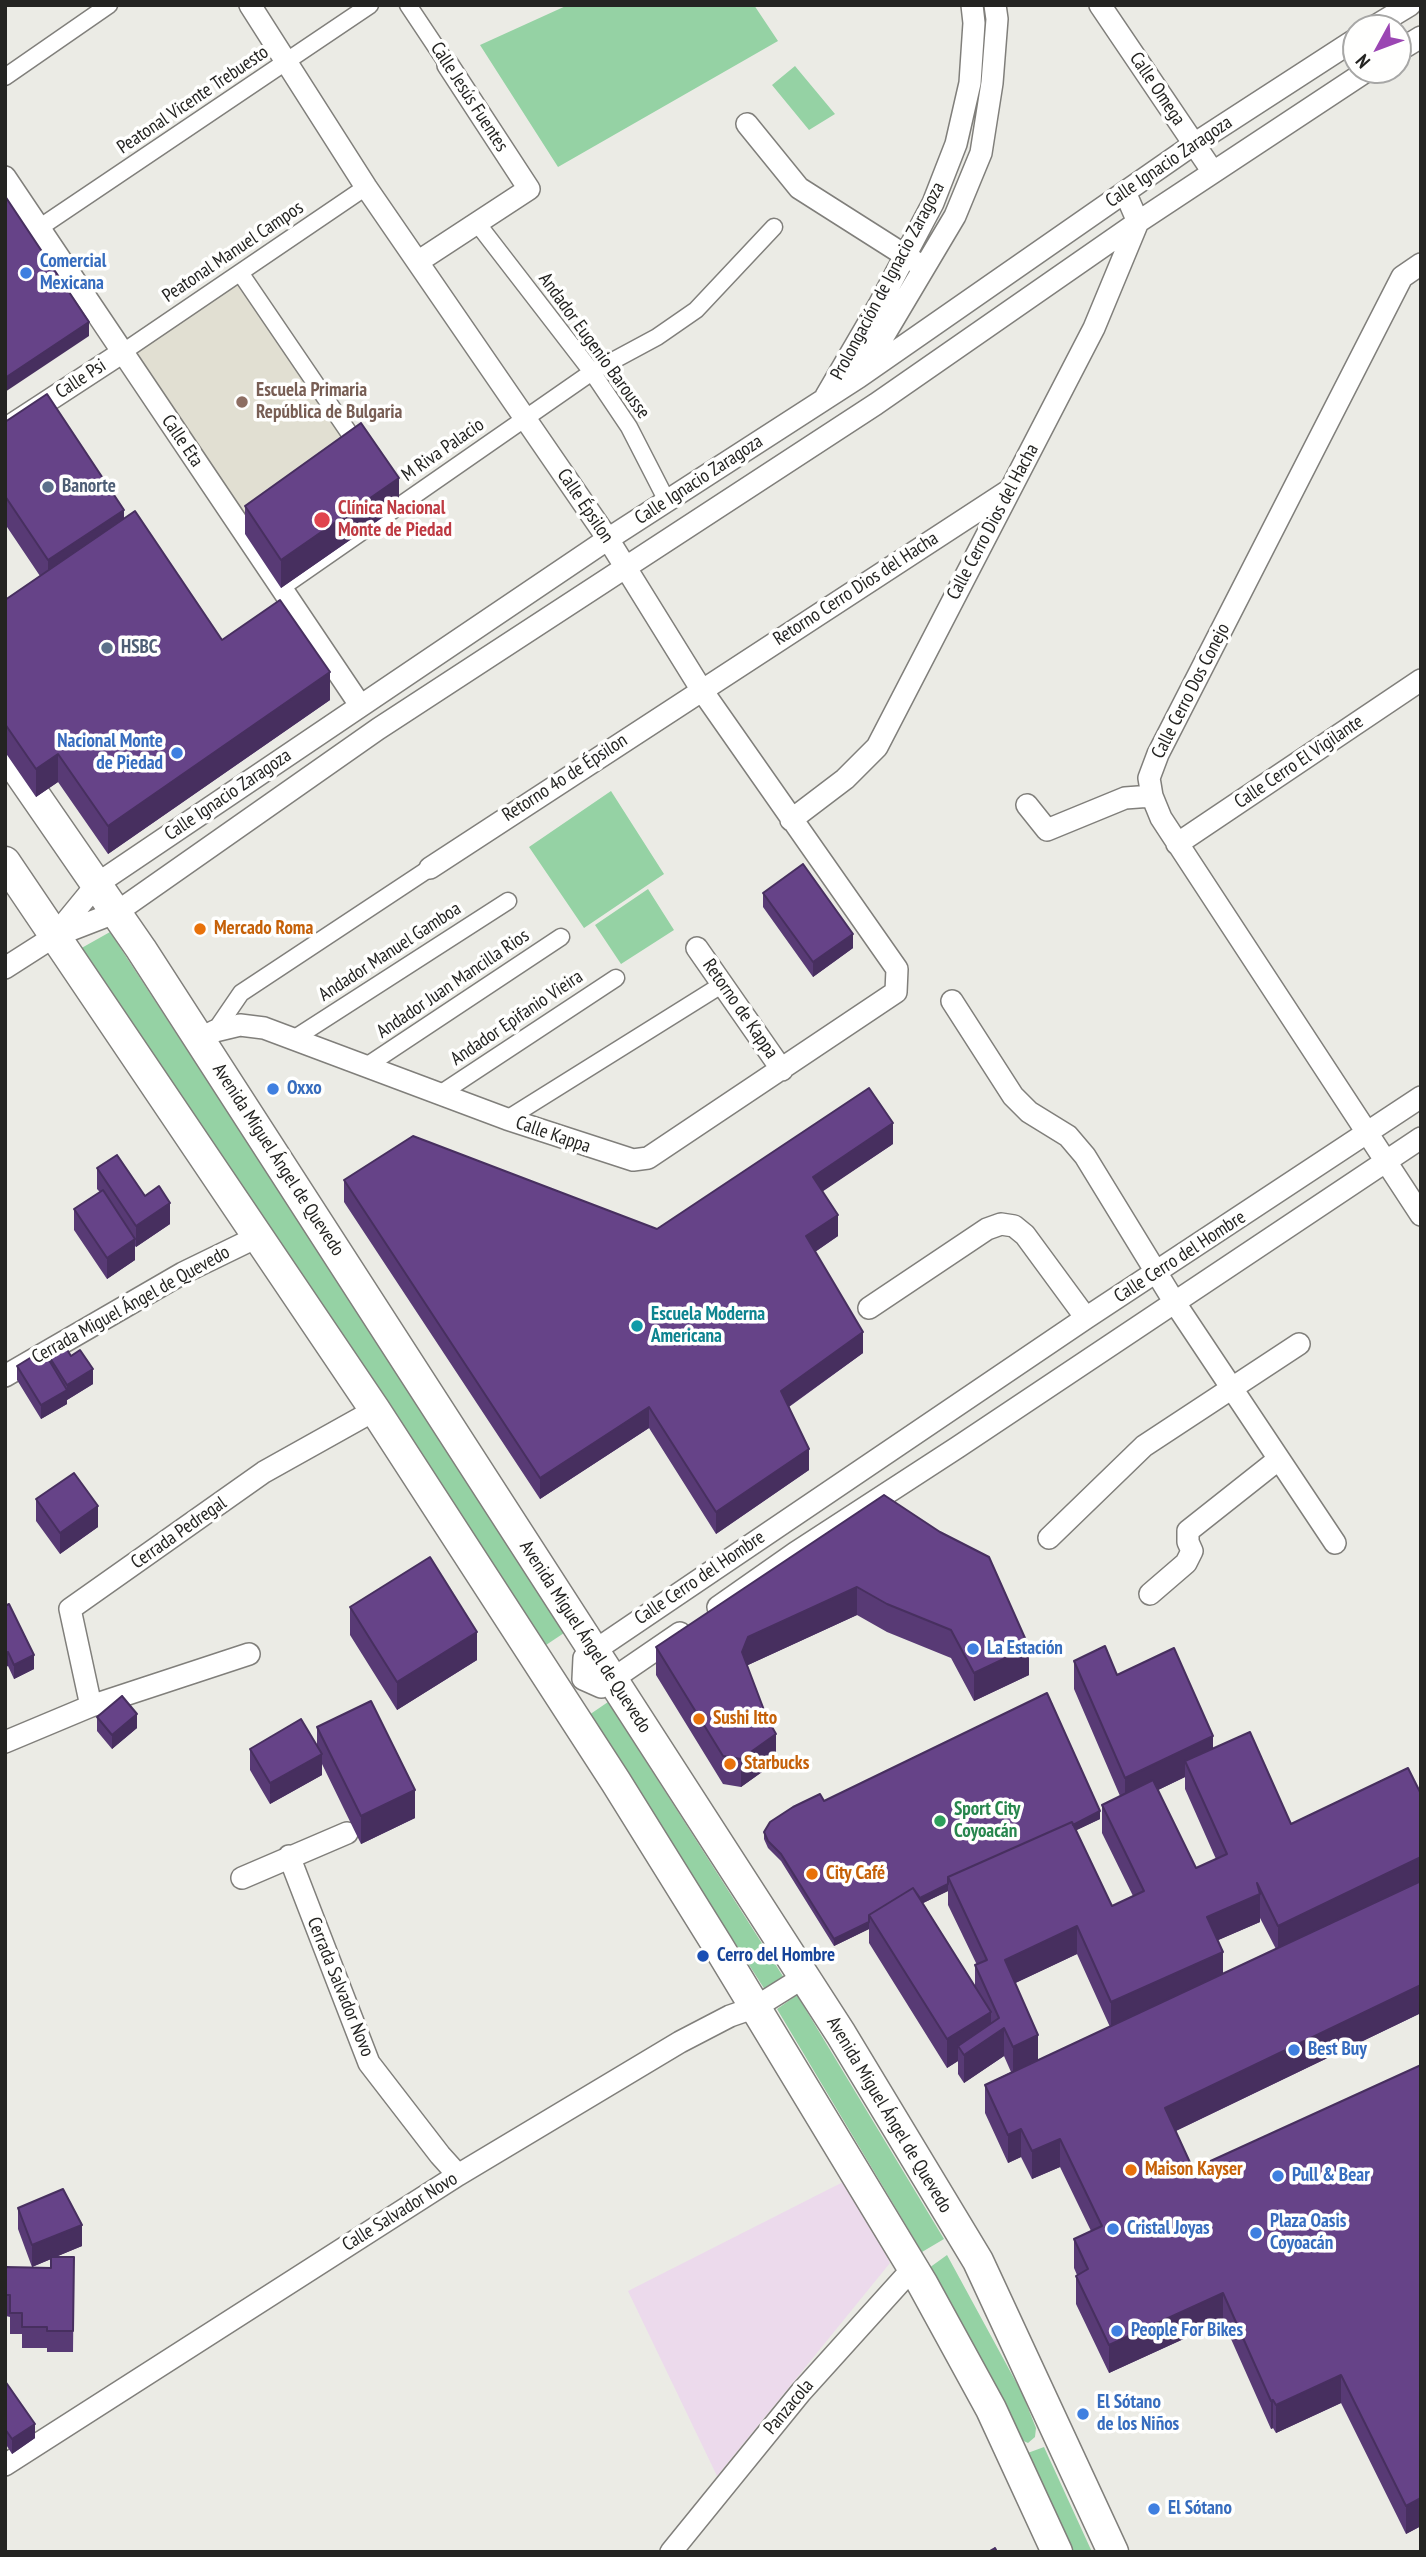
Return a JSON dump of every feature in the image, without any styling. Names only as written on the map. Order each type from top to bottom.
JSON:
[{"type":"main road","name":"Avenida Miguel Ángel de Quevedo","points":[[5,752],[207,1035],[594,1651],[804,1977],[978,2261],[1113,2552]]},
{"type":"main road","points":[[5,862],[375,1410],[571,1687],[755,2007],[913,2268],[991,2409],[1057,2552]]},
{"type":"street","points":[[5,77],[109,5]]},
{"type":"street","name":"Calle Épsilon","points":[[250,5],[366,187],[608,539],[701,689],[897,969],[897,992],[878,1004]]},
{"type":"street","name":"Peatonal Vicente Trebuesto","points":[[39,228],[370,5]]},
{"type":"street","name":"Calle Jesús Fuentes","points":[[408,5],[529,189],[477,223]]},
{"type":"street","name":"Prolongación de Ignacio Zaragoza","points":[[839,428],[823,401],[933,204],[956,144],[970,83],[974,23],[972,5]]},
{"type":"street","name":"Prolongación de Ignacio Zaragoza","points":[[876,404],[859,377],[955,216],[981,153],[992,83],[997,19],[995,5]]},
{"type":"street","name":"Calle Omega","points":[[1100,5],[1213,172]]},
{"type":"street","name":"Calle Ignacio Zaragoza","points":[[55,936],[97,884],[608,539],[859,377],[1194,144],[1342,48]]},
{"type":"street","name":"Calle Ignacio Zaragoza","points":[[5,968],[55,936],[117,912],[378,729],[876,404],[1138,222],[1347,84]]},
{"type":"street","points":[[747,124],[799,188],[925,269]]},
{"type":"street","name":"Calle Eta","points":[[5,177],[360,705]]},
{"type":"street","name":"Peatonal Manuel Campos","points":[[122,352],[366,187]]},
{"type":"street","points":[[1125,192],[1138,222]]},
{"type":"street","name":"Calle Cerro Dios del Hacha","points":[[791,820],[845,779],[877,747],[1094,328],[1138,222]]},
{"type":"street","points":[[419,261],[477,223]]},
{"type":"street","name":"Andador Eugenio Barousse","points":[[477,223],[592,372],[628,427],[667,501]]},
{"type":"street","name":"M Riva Palacio","points":[[281,588],[395,501],[526,418],[592,372],[657,337],[696,310],[774,227]]},
{"type":"street","name":"Calle Cerro Dos Conejo","points":[[1152,796],[1149,778],[1158,754],[1402,277],[1421,264]]},
{"type":"street","points":[[240,274],[369,462]]},
{"type":"street","name":"Calle Psi","points":[[5,429],[122,352]]},
{"type":"street","name":"Retorno Cerro Dios del Hacha","points":[[701,689],[1011,489]]},
{"type":"street","name":"Calle Cerro El Vigilante","points":[[1177,844],[1421,680]]},
{"type":"street","name":"Retorno 4o de Épsilon","points":[[430,868],[701,689]]},
{"type":"street","points":[[1027,805],[1047,830],[1125,798],[1152,796],[1161,818],[1177,844],[1421,1215]]},
{"type":"street","points":[[207,1035],[241,993],[430,868]]},
{"type":"street","name":"Andador Manuel Gamboa","points":[[295,1038],[508,901]]},
{"type":"street","name":"Andador Juan Mancilla Rios","points":[[368,1065],[561,937]]},
{"type":"street","name":"Retorno de Kappa","points":[[697,948],[782,1070]]},
{"type":"street","name":"Andador Epifanio Vieira","points":[[440,1094],[616,978]]},
{"type":"street","points":[[507,1119],[723,984]]},
{"type":"street","points":[[952,1002],[1013,1096],[1029,1112],[1068,1136],[1085,1156],[1175,1303],[1335,1543]]},
{"type":"street","name":"Calle Kappa","points":[[207,1035],[240,1025],[264,1028],[507,1119],[633,1160],[648,1158],[878,1004]]},
{"type":"street","name":"Calle Cerro del Hombre","points":[[594,1651],[1087,1318],[1421,1097]]},
{"type":"street","name":"Calle Cerro del Hombre","points":[[613,1680],[796,1553],[1421,1138]]},
{"type":"street","points":[[869,1308],[987,1229],[1001,1224],[1014,1226],[1025,1236],[1087,1318]]},
{"type":"street","name":"Cerrada Miguel Ángel de Quevedo","points":[[5,1376],[183,1273],[257,1237]]},
{"type":"street","points":[[1049,1538],[1144,1446],[1299,1344]]},
{"type":"street","name":"Cerrada Pedregal","points":[[91,1706],[70,1609],[264,1472],[375,1410]]},
{"type":"street","points":[[939,1418],[958,1447]]},
{"type":"street","points":[[1150,1594],[1186,1563],[1192,1551],[1188,1542],[1188,1531],[1279,1459]]},
{"type":"street","points":[[594,1651],[584,1658],[571,1687],[601,1688],[613,1680]]},
{"type":"street","points":[[5,1742],[91,1706],[249,1654]]},
{"type":"street","points":[[242,1878],[347,1833]]},
{"type":"street","name":"Cerrada Salvador Novo","points":[[289,1856],[369,2063],[458,2175]]},
{"type":"street","name":"Calle Salvador Novo","points":[[5,2465],[458,2175],[680,2042],[730,2016],[755,2007],[804,1977]]},
{"type":"street","name":"Panzacola","points":[[671,2552],[801,2392],[913,2268]]},
{"type":"shaded area","name":"Escuela Primaria República de Bulgaria","points":[[241,274],[361,451],[245,534],[123,352]]},
{"type":"shaded area","points":[[847,2180],[890,2263],[717,2476],[628,2291]]},
{"type":"green space","points":[[568,5],[754,5],[778,41],[558,167],[480,45]]},
{"type":"green space","points":[[795,66],[835,114],[809,130],[772,85]]},
{"type":"green space","points":[[611,791],[664,874],[584,928],[529,847]]},
{"type":"green space","points":[[648,889],[674,930],[621,964],[595,925]]},
{"type":"green space","points":[[110,932],[567,1631],[543,1647],[78,950]]},
{"type":"green space","points":[[608,1702],[786,1981],[767,1993],[589,1715]]},
{"type":"green space","points":[[797,1995],[944,2239],[922,2252],[777,2009]]},
{"type":"green space","points":[[947,2255],[1022,2393],[1036,2428],[1035,2437],[1028,2443],[1017,2438],[929,2268]]},
{"type":"green space","points":[[1044,2447],[1092,2552],[1069,2552],[1025,2454]]},
{"type":"building","name":"Comercial Mexicana","points":[[5,196],[89,322],[5,378]]},
{"type":"building","name":"Banorte","points":[[47,394],[124,510],[48,560],[5,496],[5,422]]},
{"type":"building","points":[[361,423],[399,478],[281,560],[245,506]]},
{"type":"building","points":[[135,511],[222,640],[280,600],[330,672],[108,826],[58,754],[36,769],[5,724],[5,600]]},
{"type":"building","points":[[803,864],[853,934],[813,962],[763,893]]},
{"type":"building","name":"Escuela Moderna Americana","points":[[869,1088],[893,1123],[813,1177],[838,1215],[806,1236],[863,1332],[781,1391],[809,1449],[716,1512],[649,1407],[540,1478],[344,1180],[413,1136],[657,1229]]},
{"type":"building","points":[[117,1155],[145,1196],[159,1186],[170,1203],[136,1226],[97,1168]]},
{"type":"building","points":[[103,1190],[135,1239],[107,1258],[74,1209]]},
{"type":"building","points":[[61,1340],[71,1356],[80,1350],[93,1369],[67,1385],[45,1350]]},
{"type":"building","points":[[43,1350],[67,1390],[41,1405],[17,1366]]},
{"type":"building","points":[[74,1473],[98,1506],[60,1533],[36,1499]]},
{"type":"building","name":"La Estación","points":[[884,1495],[940,1532],[989,1557],[1029,1647],[974,1673],[951,1630],[887,1604],[857,1587],[748,1637],[742,1652],[767,1718],[776,1734],[741,1759],[723,1756],[656,1647]]},
{"type":"building","points":[[430,1557],[477,1632],[397,1682],[350,1607]]},
{"type":"building","points":[[9,1604],[34,1655],[14,1665],[8,1652],[5,1653],[5,1606]]},
{"type":"building","points":[[1105,1646],[1117,1675],[1174,1648],[1213,1736],[1125,1778],[1074,1661]]},
{"type":"building","name":"Sport City Coyoacán","points":[[1047,1693],[1100,1811],[948,1877],[948,1884],[920,1898],[913,1888],[869,1915],[869,1922],[834,1939],[781,1854],[768,1841],[764,1832],[770,1822],[820,1794],[824,1801]]},
{"type":"building","points":[[122,1696],[137,1714],[112,1735],[97,1717]]},
{"type":"building","points":[[371,1701],[415,1790],[361,1816],[317,1727]]},
{"type":"building","points":[[301,1719],[322,1754],[270,1783],[250,1749]]},
{"type":"building","points":[[1250,1732],[1291,1824],[1408,1768],[1421,1794],[1421,1857],[1278,1926],[1257,1883],[1260,1894],[1207,1917],[1223,1952],[1111,2002],[1077,1926],[1005,1960],[1038,2035],[1013,2047],[1004,2028],[964,2055],[958,2046],[999,2018],[975,1965],[987,1960],[948,1877],[1072,1822],[1112,1906],[1144,1891],[1102,1805],[1153,1780],[1196,1868],[1227,1854],[1185,1761]]},
{"type":"building","name":"Plaza Oasis Coyoacán","points":[[1421,1881],[1421,1985],[1165,2108],[1193,2169],[1421,2065],[1421,2498],[1406,2506],[1341,2375],[1276,2405],[1271,2401],[1223,2293],[1109,2345],[1076,2276],[1088,2269],[1074,2239],[1102,2226],[1060,2139],[1032,2151],[1021,2129],[1008,2135],[985,2085]]},
{"type":"building","points":[[913,1888],[991,2012],[947,2039],[869,1915]]},
{"type":"building","points":[[63,2189],[82,2225],[32,2245],[18,2208]]},
{"type":"building","points":[[51,2257],[74,2257],[73,2331],[22,2327],[22,2313],[10,2313],[10,2295],[6,2295],[6,2267],[51,2268]]},
{"type":"building","points":[[5,2381],[35,2424],[12,2439],[5,2429]]},
{"type":"place","name":"Comercial Mexicana","points":[[26,273]]},
{"type":"place","name":"Escuela Primaria República de Bulgaria","points":[[242,402]]},
{"type":"place","name":"Banorte","points":[[48,487]]},
{"type":"place","name":"Clínica Nacional Monte de Piedad","points":[[322,520]]},
{"type":"place","name":"HSBC","points":[[107,648]]},
{"type":"place","name":"Nacional Monte de Piedad","points":[[177,753]]},
{"type":"place","name":"Mercado Roma","points":[[200,929]]},
{"type":"place","name":"Oxxo","points":[[273,1089]]},
{"type":"place","name":"Escuela Moderna Americana","points":[[637,1326]]},
{"type":"place","name":"La Estación","points":[[973,1649]]},
{"type":"place","name":"Sushi Itto","points":[[699,1719]]},
{"type":"place","name":"Starbucks","points":[[730,1764]]},
{"type":"place","name":"Sport City Coyoacán","points":[[940,1821]]},
{"type":"place","name":"City Café","points":[[812,1874]]},
{"type":"place","name":"Cerro del Hombre","points":[[703,1956]]},
{"type":"place","name":"Best Buy","points":[[1294,2050]]},
{"type":"place","name":"Maison Kayser","points":[[1131,2170]]},
{"type":"place","name":"Pull & Bear","points":[[1278,2176]]},
{"type":"place","name":"Cristal Joyas","points":[[1113,2229]]},
{"type":"place","name":"Plaza Oasis Coyoacán","points":[[1256,2233]]},
{"type":"place","name":"People For Bikes","points":[[1117,2331]]},
{"type":"place","name":"El Sótano de los Niños","points":[[1083,2414]]},
{"type":"place","name":"El Sótano","points":[[1154,2509]]}]
